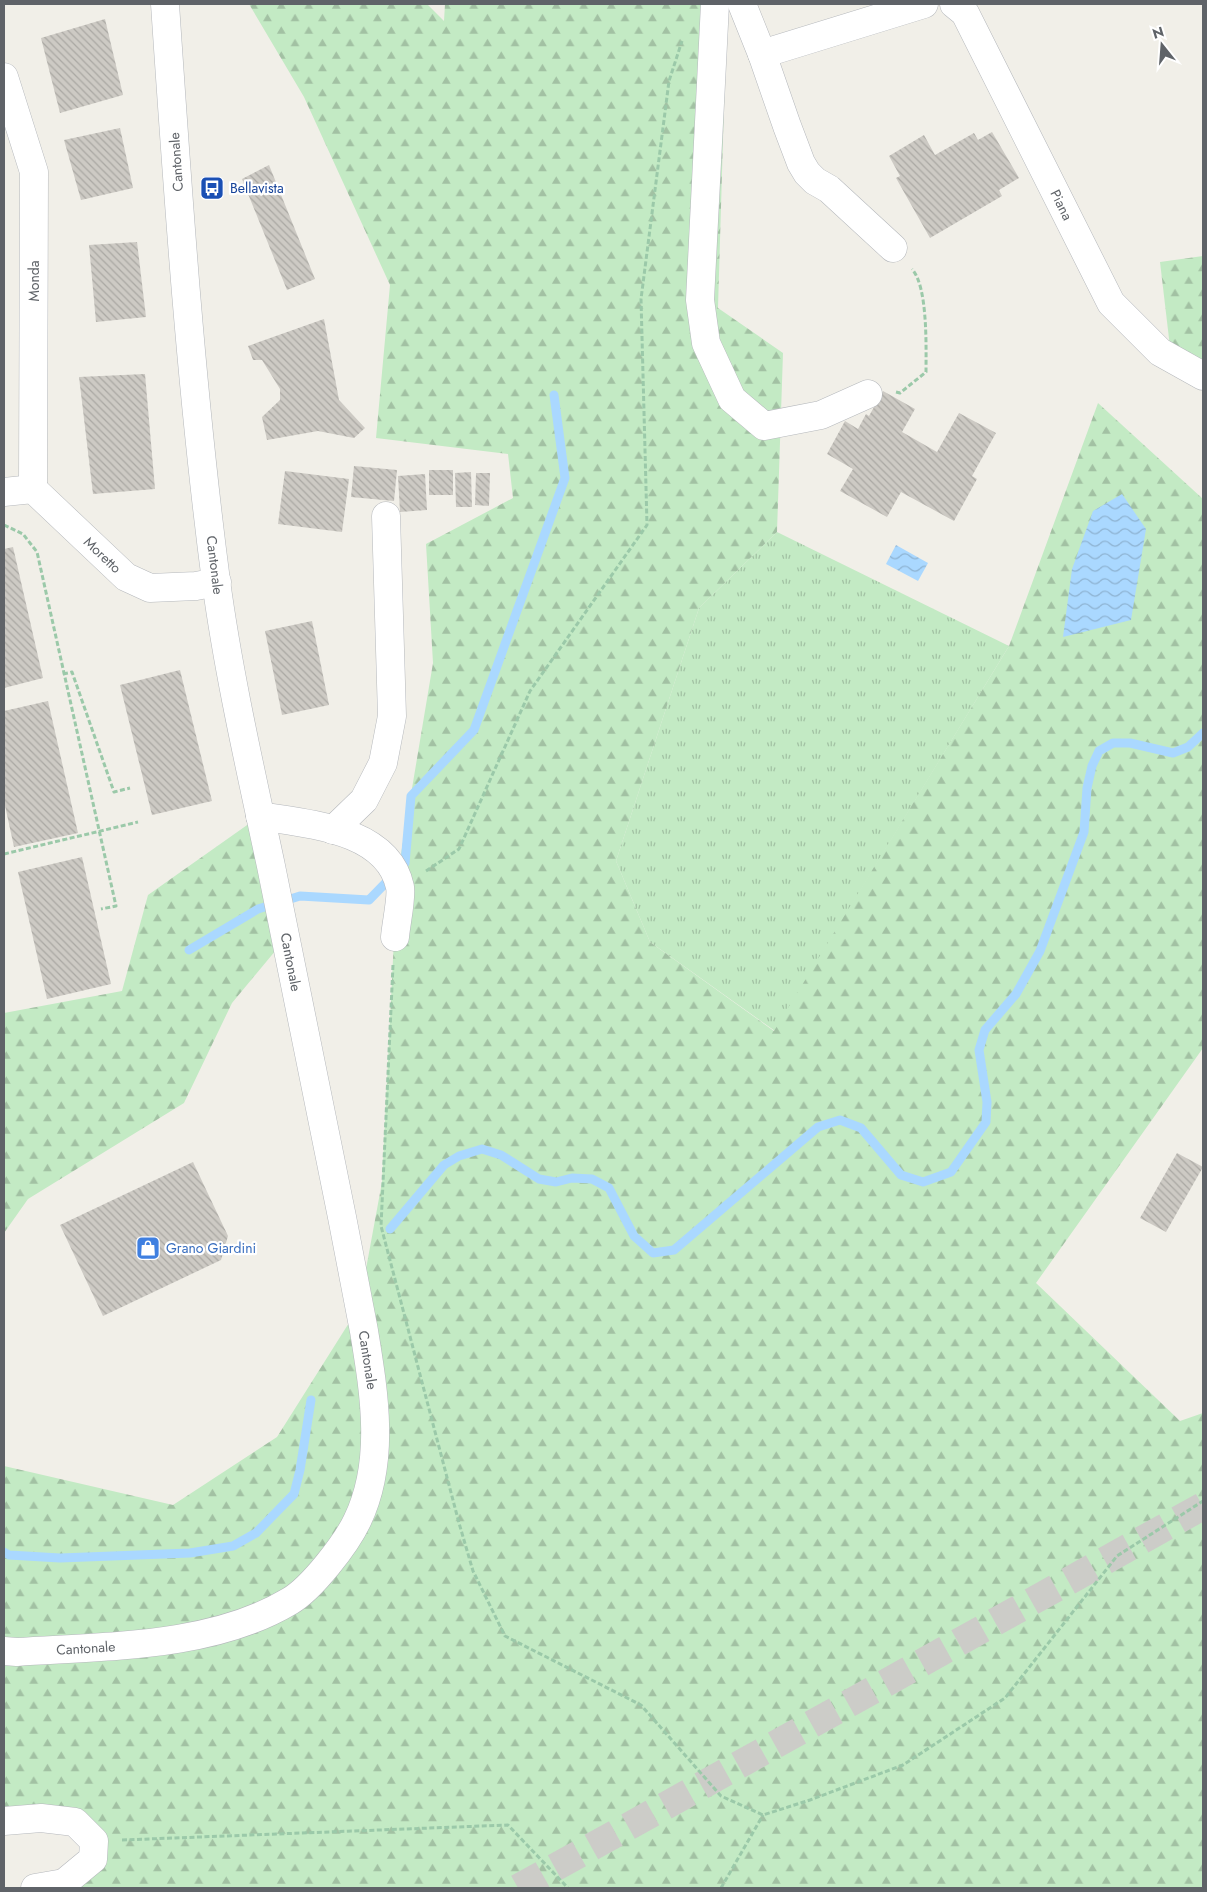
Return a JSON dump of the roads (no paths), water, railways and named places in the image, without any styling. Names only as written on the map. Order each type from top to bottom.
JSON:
[{"type":"street","name":"Cantonale","points":[[4,1651],[17,1652],[99,1647],[183,1639],[246,1622],[294,1599],[330,1563],[357,1521],[371,1482],[376,1436],[372,1382],[358,1297],[232,682],[216,582],[189,332],[165,4]]},
{"type":"street","points":[[715,4],[700,300],[706,343],[732,399],[764,426],[821,415],[868,394]]},
{"type":"street","points":[[742,4],[801,163],[807,173],[815,182],[830,189],[893,248]]},
{"type":"street","points":[[762,54],[924,4]]},
{"type":"street","name":"Piana","points":[[954,4],[965,13],[1111,303],[1160,352],[1203,376]]},
{"type":"street","name":"Monda","points":[[4,77],[34,172],[33,489]]},
{"type":"street","name":"Moretto","points":[[33,489],[126,577],[150,588],[196,586],[216,582]]},
{"type":"street","points":[[4,492],[33,489]]},
{"type":"street","points":[[333,830],[364,800],[383,763],[392,716],[386,516]]},
{"type":"street","points":[[260,816],[317,825],[333,830],[366,841],[386,857],[400,888],[395,937]]},
{"type":"street","points":[[4,1821],[41,1818],[75,1822],[94,1841],[93,1859],[64,1883],[35,1888]]},
{"type":"water","points":[[1122,494],[1146,529],[1131,620],[1063,637],[1072,569],[1093,511]]},
{"type":"water","points":[[896,545],[928,563],[918,581],[886,564]]},
{"type":"waterway","points":[[189,950],[258,909],[300,896],[369,900],[405,863],[411,796],[474,730],[565,478],[554,395]]},
{"type":"waterway","points":[[390,1229],[444,1165],[459,1156],[482,1149],[501,1155],[539,1179],[556,1182],[572,1178],[592,1179],[609,1188],[634,1236],[653,1253],[674,1250],[818,1127],[840,1120],[861,1128],[901,1175],[923,1182],[951,1172],[986,1122],[987,1102],[979,1050],[985,1030],[1016,994],[1040,951],[1084,832],[1087,788],[1092,766],[1099,751],[1113,743],[1130,743],[1173,753],[1188,747],[1203,733]]},
{"type":"waterway","points":[[4,1552],[9,1555],[60,1558],[190,1553],[233,1546],[256,1533],[294,1494],[300,1470],[311,1400]]},
{"type":"tunnel","points":[[518,1888],[1203,1506]]},
{"type":"place","name":"Bellavista","points":[[212,188]]},
{"type":"place","name":"Grano Giardini","points":[[148,1248]]}]
